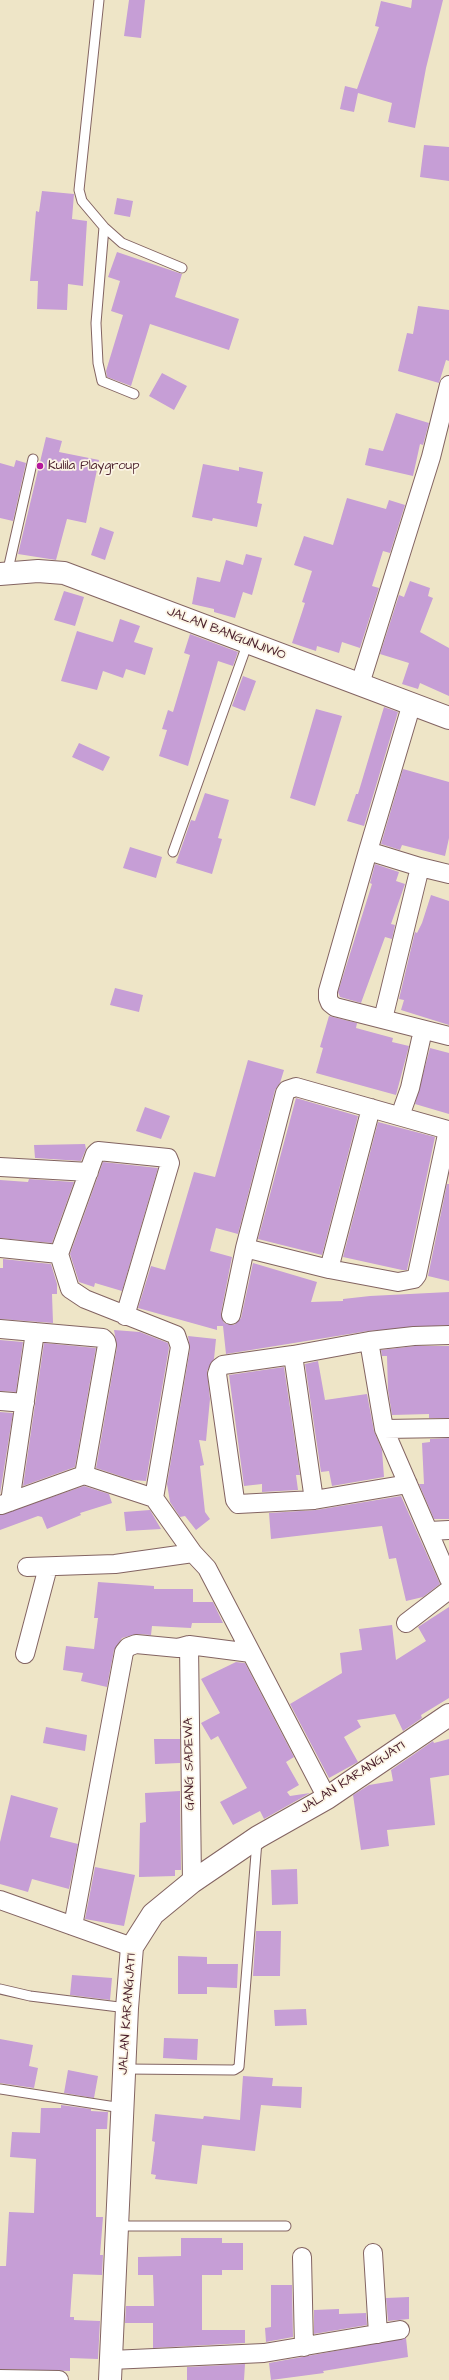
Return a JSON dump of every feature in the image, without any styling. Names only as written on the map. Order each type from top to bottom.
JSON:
[{"type":"street","points":[[360,684],[431,457],[449,385]]},
{"type":"street","name":"JALAN BANGUNJIWO","points":[[3,574],[38,571],[64,573],[449,718]]},
{"type":"street","points":[[412,703],[330,984],[328,998],[330,1004],[335,1007],[449,1036]]},
{"type":"street","points":[[368,851],[449,874]]},
{"type":"street","points":[[383,1019],[420,867]]},
{"type":"street","points":[[400,1116],[410,1088],[423,1030]]},
{"type":"street","points":[[232,1315],[245,1248],[287,1090],[296,1088],[448,1130],[417,1275],[409,1281],[398,1282],[329,1268],[245,1248]]},
{"type":"street","points":[[329,1268],[371,1108]]},
{"type":"street","points":[[125,1316],[170,1162],[168,1158],[98,1152],[88,1172],[59,1254],[70,1289],[85,1299],[125,1316],[176,1335],[180,1347],[154,1498]]},
{"type":"street","points":[[0,1167],[88,1172]]},
{"type":"street","points":[[0,1248],[59,1254]]},
{"type":"street","points":[[0,1329],[103,1338],[106,1341],[107,1345],[84,1475]]},
{"type":"street","points":[[5,1504],[25,1403],[35,1332]]},
{"type":"street","points":[[408,1484],[314,1500],[238,1504],[235,1500],[217,1374],[219,1368],[223,1365],[294,1355],[369,1341],[414,1336],[449,1335]]},
{"type":"street","points":[[369,1341],[384,1429],[449,1579]]},
{"type":"street","points":[[294,1355],[314,1500]]},
{"type":"street","points":[[0,1401],[25,1403]]},
{"type":"street","points":[[384,1429],[449,1428]]},
{"type":"street","points":[[5,1504],[84,1475],[154,1498],[193,1553],[207,1568],[327,1798]]},
{"type":"street","points":[[429,1531],[449,1530]]},
{"type":"street","points":[[27,1567],[121,1563],[193,1553]]},
{"type":"street","points":[[25,1654],[48,1567]]},
{"type":"street","points":[[406,1623],[449,1590]]},
{"type":"street","points":[[72,1926],[124,1652],[128,1647],[136,1644],[178,1648],[189,1645],[251,1653]]},
{"type":"street","name":"GANG SADEWA","points":[[189,1645],[192,1882]]},
{"type":"street","name":"JALAN KARANGJATI","points":[[110,2370],[127,2008],[132,1947],[153,1914],[192,1882],[258,1837],[327,1798],[449,1715]]},
{"type":"street","points":[[0,1900],[132,1947]]},
{"type":"street","points":[[373,2253],[378,2334]]},
{"type":"street","points":[[302,2257],[304,2347]]},
{"type":"street","points":[[110,2370],[264,2353],[400,2330]]},
{"type":"street","points":[[0,2379],[60,2380]]},
{"type":"lane","points":[[99,0],[79,190],[82,201],[104,227],[122,243],[182,268]]},
{"type":"lane","points":[[104,227],[96,323],[98,363],[102,381],[134,394]]},
{"type":"lane","points":[[3,574],[33,459]]},
{"type":"lane","points":[[173,852],[248,642]]},
{"type":"lane","points":[[125,2069],[234,2070],[239,2067],[258,1837]]},
{"type":"lane","points":[[0,1989],[30,1996],[127,2008]]},
{"type":"lane","points":[[0,2089],[122,2108]]},
{"type":"lane","points":[[117,2226],[286,2226]]},
{"type":"building","points":[[129,0],[145,0],[141,38],[124,36]]},
{"type":"building","points":[[412,0],[443,0],[426,68],[415,128],[388,122],[392,103],[358,93],[354,112],[340,109],[345,86],[357,89],[379,27],[375,26],[381,1],[411,8]]},
{"type":"building","points":[[424,145],[449,147],[449,181],[420,177]]},
{"type":"building","points":[[42,191],[74,194],[72,219],[87,221],[83,286],[68,284],[67,310],[37,309],[38,281],[30,281],[36,211],[39,212]]},
{"type":"building","points":[[117,198],[133,201],[130,217],[114,214]]},
{"type":"building","points":[[117,252],[182,274],[175,297],[239,319],[229,350],[150,324],[131,386],[107,377],[106,371],[123,315],[111,311],[120,281],[108,277]]},
{"type":"building","points":[[418,306],[449,310],[449,361],[446,360],[439,383],[398,371],[407,333],[413,334]]},
{"type":"building","points":[[162,373],[187,386],[174,410],[149,396]]},
{"type":"building","points":[[396,413],[429,423],[423,445],[420,444],[413,476],[365,465],[369,448],[383,451]]},
{"type":"building","points":[[46,437],[62,441],[59,452],[99,460],[86,523],[67,519],[56,560],[18,554]]},
{"type":"building","points":[[16,460],[26,463],[13,521],[0,518],[0,463],[14,467]]},
{"type":"building","points":[[203,464],[239,471],[239,467],[263,472],[257,503],[262,504],[257,527],[213,518],[212,521],[192,517]]},
{"type":"building","points":[[347,498],[386,509],[389,500],[405,505],[390,553],[383,551],[372,586],[379,588],[360,648],[342,642],[339,653],[317,646],[316,651],[292,643],[305,603],[302,602],[312,571],[294,565],[304,536],[333,545]]},
{"type":"building","points":[[100,527],[114,532],[105,560],[91,555]]},
{"type":"building","points":[[246,554],[262,558],[252,595],[243,592],[235,618],[214,612],[214,609],[192,604],[197,577],[220,582],[226,560],[243,565]]},
{"type":"building","points":[[410,581],[430,588],[428,596],[433,598],[420,632],[449,648],[449,696],[420,683],[418,689],[402,684],[409,663],[380,654],[399,595],[404,597]]},
{"type":"building","points":[[64,591],[84,597],[75,626],[54,620]]},
{"type":"building","points":[[120,619],[140,626],[134,642],[153,648],[145,675],[126,669],[123,678],[103,671],[97,690],[61,681],[77,631],[113,642]]},
{"type":"building","points":[[190,634],[238,652],[233,666],[218,661],[188,766],[159,756],[167,730],[162,729],[168,710],[173,712],[190,655],[184,653]]},
{"type":"building","points":[[243,676],[256,681],[245,711],[232,706]]},
{"type":"building","points":[[384,707],[398,712],[364,826],[347,821],[356,794],[358,794]]},
{"type":"building","points":[[316,709],[342,716],[315,806],[290,798]]},
{"type":"building","points":[[79,743],[110,757],[103,771],[72,757]]},
{"type":"building","points":[[403,769],[449,782],[449,838],[445,856],[402,845],[400,850],[381,844]]},
{"type":"building","points":[[205,793],[229,800],[218,838],[222,839],[212,874],[176,863],[191,820],[195,821]]},
{"type":"building","points":[[130,847],[162,857],[156,878],[123,868]]},
{"type":"building","points":[[375,864],[399,872],[396,881],[405,884],[391,924],[395,925],[392,939],[385,937],[361,1003],[340,997],[338,992],[372,884],[370,883]]},
{"type":"building","points":[[431,895],[449,901],[449,1025],[401,1010],[404,1000],[399,999],[415,932],[417,933],[422,923]]},
{"type":"building","points":[[115,988],[143,995],[139,1012],[110,1005]]},
{"type":"building","points":[[329,1016],[357,1023],[356,1028],[393,1038],[392,1042],[409,1046],[396,1095],[316,1073],[323,1048],[320,1047]]},
{"type":"building","points":[[430,1048],[449,1053],[449,1114],[415,1104]]},
{"type":"building","points":[[248,1060],[284,1070],[280,1083],[275,1090],[238,1234],[216,1228],[210,1251],[232,1257],[221,1313],[224,1323],[234,1325],[241,1318],[253,1263],[317,1282],[311,1302],[343,1301],[343,1299],[370,1296],[449,1292],[449,1325],[368,1331],[226,1354],[223,1326],[217,1326],[217,1330],[138,1308],[151,1266],[165,1270],[194,1172],[215,1177]]},
{"type":"building","points":[[296,1098],[358,1116],[322,1255],[258,1239]]},
{"type":"building","points":[[145,1107],[170,1116],[161,1139],[136,1131]]},
{"type":"building","points":[[378,1122],[435,1137],[407,1270],[343,1257]]},
{"type":"building","points":[[85,1144],[86,1149],[81,1161],[35,1158],[34,1145]]},
{"type":"building","points":[[103,1162],[158,1168],[122,1291],[95,1283],[94,1287],[79,1282],[70,1254]]},
{"type":"building","points":[[29,1179],[74,1182],[52,1243],[0,1238],[0,1180],[28,1182]]},
{"type":"building","points":[[447,1184],[449,1184],[449,1281],[428,1276]]},
{"type":"building","points":[[3,1259],[51,1264],[57,1284],[57,1294],[52,1294],[53,1323],[0,1319],[0,1268],[3,1268]]},
{"type":"building","points":[[114,1330],[140,1332],[168,1343],[169,1348],[146,1481],[132,1480],[96,1468],[117,1347]]},
{"type":"building","points":[[188,1336],[216,1339],[214,1359],[207,1371],[210,1399],[206,1441],[199,1440],[204,1465],[200,1466],[205,1512],[210,1519],[196,1530],[185,1516],[180,1517],[170,1502],[167,1484],[190,1349]]},
{"type":"building","points":[[0,1340],[23,1342],[16,1392],[0,1391]]},
{"type":"building","points":[[44,1343],[96,1348],[75,1467],[23,1486]]},
{"type":"building","points":[[415,1346],[449,1346],[449,1418],[429,1418],[429,1414],[392,1415],[388,1390],[387,1356],[382,1356],[381,1350]]},
{"type":"building","points":[[318,1361],[325,1400],[367,1394],[374,1431],[382,1450],[384,1477],[332,1486],[329,1471],[321,1472],[305,1364]]},
{"type":"building","points":[[284,1367],[300,1475],[296,1475],[298,1490],[262,1492],[262,1484],[244,1486],[229,1375]]},
{"type":"building","points":[[0,1412],[13,1413],[0,1494]]},
{"type":"building","points":[[449,1438],[449,1519],[434,1519],[419,1484],[424,1484],[422,1443],[430,1442],[430,1439]]},
{"type":"building","points":[[84,1486],[109,1494],[112,1503],[80,1513],[81,1515],[47,1529],[42,1517],[38,1516],[0,1530],[0,1515]]},
{"type":"building","points":[[401,1496],[440,1584],[423,1597],[406,1601],[396,1558],[389,1559],[382,1526],[271,1539],[269,1513],[316,1510]]},
{"type":"building","points":[[150,1510],[161,1529],[126,1531],[124,1512]]},
{"type":"building","points":[[98,1582],[154,1586],[154,1589],[193,1589],[193,1602],[213,1602],[223,1623],[192,1623],[191,1628],[152,1626],[151,1635],[137,1634],[122,1638],[114,1650],[107,1687],[81,1681],[83,1673],[63,1670],[66,1646],[94,1649],[98,1618],[94,1618]]},
{"type":"building","points":[[449,1607],[449,1698],[421,1715],[422,1718],[403,1731],[395,1714],[357,1720],[361,1727],[344,1737],[358,1762],[329,1778],[290,1704],[342,1673],[340,1653],[362,1650],[359,1629],[392,1625],[396,1660],[426,1641],[418,1627]]},
{"type":"building","points":[[236,1662],[245,1663],[294,1757],[286,1762],[299,1785],[287,1792],[290,1796],[310,1793],[264,1819],[260,1811],[233,1825],[220,1802],[247,1788],[218,1736],[211,1740],[201,1723],[220,1713],[201,1679]]},
{"type":"building","points":[[46,1727],[87,1735],[85,1751],[43,1743]]},
{"type":"building","points":[[154,1739],[180,1739],[180,1763],[155,1764]]},
{"type":"building","points":[[449,1739],[449,1775],[430,1778],[435,1825],[387,1830],[389,1846],[361,1850],[353,1795],[369,1785],[393,1781],[391,1770],[433,1741],[434,1743]]},
{"type":"building","points":[[180,1791],[181,1870],[175,1870],[175,1876],[139,1877],[140,1823],[146,1822],[145,1793]]},
{"type":"building","points":[[11,1795],[58,1808],[50,1837],[78,1844],[69,1889],[32,1879],[28,1892],[0,1884],[0,1842]]},
{"type":"building","points":[[95,1867],[135,1875],[124,1926],[85,1919]]},
{"type":"building","points":[[297,1869],[298,1904],[272,1905],[271,1870]]},
{"type":"building","points":[[256,1931],[281,1931],[280,1976],[253,1976]]},
{"type":"building","points":[[178,1956],[207,1957],[207,1964],[238,1964],[237,1988],[207,1987],[207,1994],[178,1994]]},
{"type":"building","points":[[72,1975],[112,1978],[110,2000],[70,1995]]},
{"type":"building","points":[[306,2009],[307,2025],[275,2026],[274,2010]]},
{"type":"building","points":[[164,2038],[198,2039],[197,2060],[163,2058]]},
{"type":"building","points":[[0,2039],[33,2045],[29,2066],[38,2068],[34,2088],[0,2083]]},
{"type":"building","points":[[68,2070],[98,2076],[94,2098],[64,2093]]},
{"type":"building","points":[[243,2076],[273,2078],[272,2086],[302,2087],[301,2108],[261,2105],[255,2151],[202,2145],[197,2184],[155,2179],[156,2175],[151,2174],[155,2142],[152,2141],[155,2114],[203,2119],[204,2116],[240,2120]]},
{"type":"building","points":[[61,2105],[91,2109],[91,2111],[108,2112],[107,2129],[96,2129],[96,2217],[103,2217],[100,2255],[103,2255],[102,2275],[73,2274],[70,2317],[74,2317],[74,2320],[100,2321],[98,2359],[70,2358],[70,2371],[0,2369],[0,2266],[6,2266],[9,2212],[34,2213],[36,2159],[10,2157],[12,2132],[40,2133],[41,2108],[61,2108]]},
{"type":"building","points":[[181,2238],[222,2238],[222,2243],[243,2243],[243,2270],[222,2270],[222,2275],[202,2275],[202,2330],[245,2330],[245,2343],[153,2348],[153,2323],[125,2323],[126,2306],[154,2306],[153,2275],[138,2275],[138,2257],[181,2256]]},
{"type":"building","points":[[271,2285],[292,2285],[293,2337],[266,2342],[265,2328],[271,2327]]},
{"type":"building","points":[[409,2297],[409,2319],[388,2321],[386,2298]]},
{"type":"building","points":[[339,2309],[339,2314],[366,2313],[367,2325],[314,2334],[314,2310]]},
{"type":"building","points":[[406,2338],[408,2357],[323,2371],[324,2373],[271,2380],[269,2363]]},
{"type":"building","points":[[245,2364],[244,2380],[187,2380],[187,2367]]},
{"type":"place","name":"Kulila Playgroup","points":[[40,466]]}]
